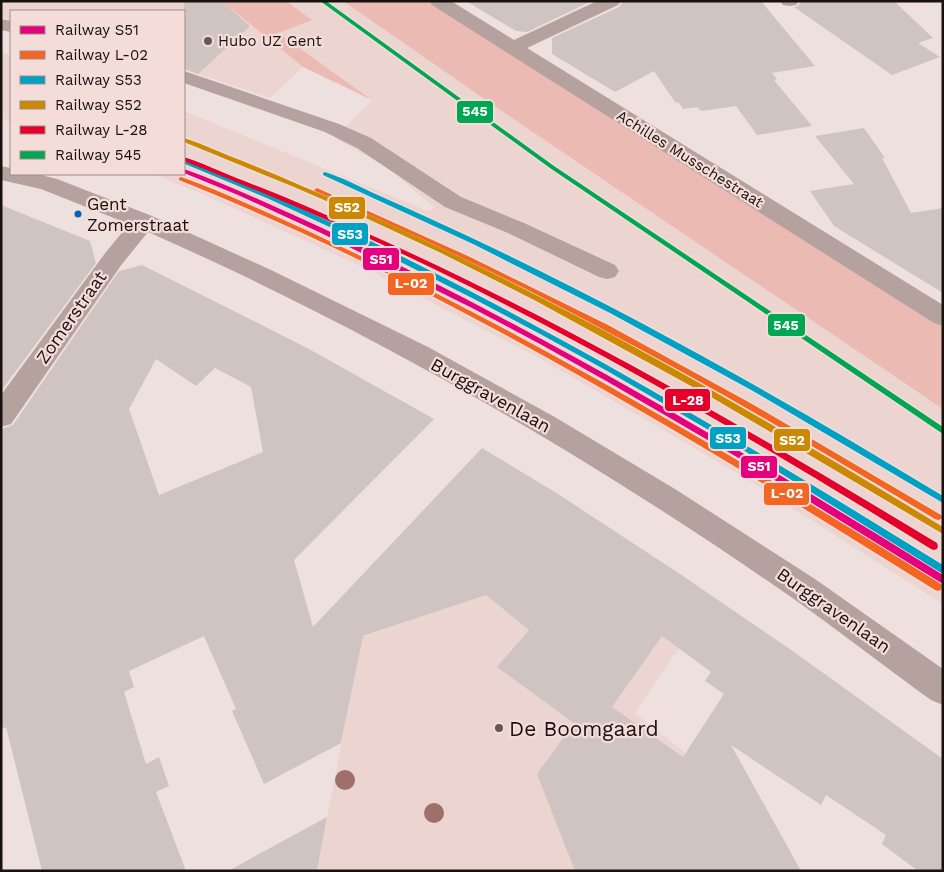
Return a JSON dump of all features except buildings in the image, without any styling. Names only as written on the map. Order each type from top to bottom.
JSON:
[{"type":"street","name":"Achilles Musschestraat","points":[[438,1],[943,317]]},
{"type":"street","points":[[512,48],[612,1]]},
{"type":"street","points":[[185,76],[332,128],[364,143],[452,202],[516,228],[606,271]]},
{"type":"street","name":"Burggravenlaan","points":[[1,173],[46,183],[144,222],[251,270],[362,324],[512,405],[610,463],[786,575],[943,689]]},
{"type":"street","name":"Zomerstraat","points":[[1,416],[114,258],[144,222]]},
{"type":"shaded area","name":"Hubo UZ Gent","points":[[1,1],[222,1],[303,67],[270,98],[185,69],[185,10],[10,10],[10,20],[1,17]]},
{"type":"shaded area","points":[[222,1],[286,1],[312,20],[278,33],[372,100],[303,67]]},
{"type":"shaded area","points":[[286,1],[343,1],[509,116],[943,409],[943,604],[739,474],[543,360],[367,269],[205,195],[155,175],[185,175],[185,111],[428,211],[435,208],[388,168],[335,138],[372,100],[277,33],[311,20]]},
{"type":"shaded area","points":[[343,1],[430,1],[943,324],[943,409],[509,116]]},
{"type":"shaded area","points":[[1,52],[10,55],[10,122],[1,119]]},
{"type":"shaded area","name":"De Boomgaard","points":[[680,574],[713,597],[635,713],[775,824],[801,871],[317,871],[362,637],[485,595],[600,685]]},
{"type":"rail line","name":"545","points":[[322,1],[552,167],[943,431]]},
{"type":"rail line","name":"S52","points":[[185,140],[370,218],[443,251],[538,299],[714,395],[943,531]]},
{"type":"rail line","name":"L-28","points":[[185,159],[365,234],[531,315],[706,410],[934,546]]},
{"type":"rail line","name":"S53","points":[[187,163],[353,235],[545,333],[745,448],[943,570]]},
{"type":"rail line","name":"S51","points":[[185,171],[323,231],[543,342],[678,418],[943,580]]},
{"type":"rail line","name":"S53","points":[[325,174],[475,242],[613,311],[756,389],[943,500]]},
{"type":"rail line","name":"L-02","points":[[181,179],[265,214],[347,252],[539,350],[674,426],[938,587]]},
{"type":"rail line","name":"L-02","points":[[317,190],[468,258],[606,327],[749,406],[938,517]]},
{"type":"place","name":"Hubo UZ Gent","points":[[208,41]]},
{"type":"place","name":"Gent Zomerstraat","points":[[78,214]]},
{"type":"place","name":"De Boomgaard","points":[[499,728]]}]
